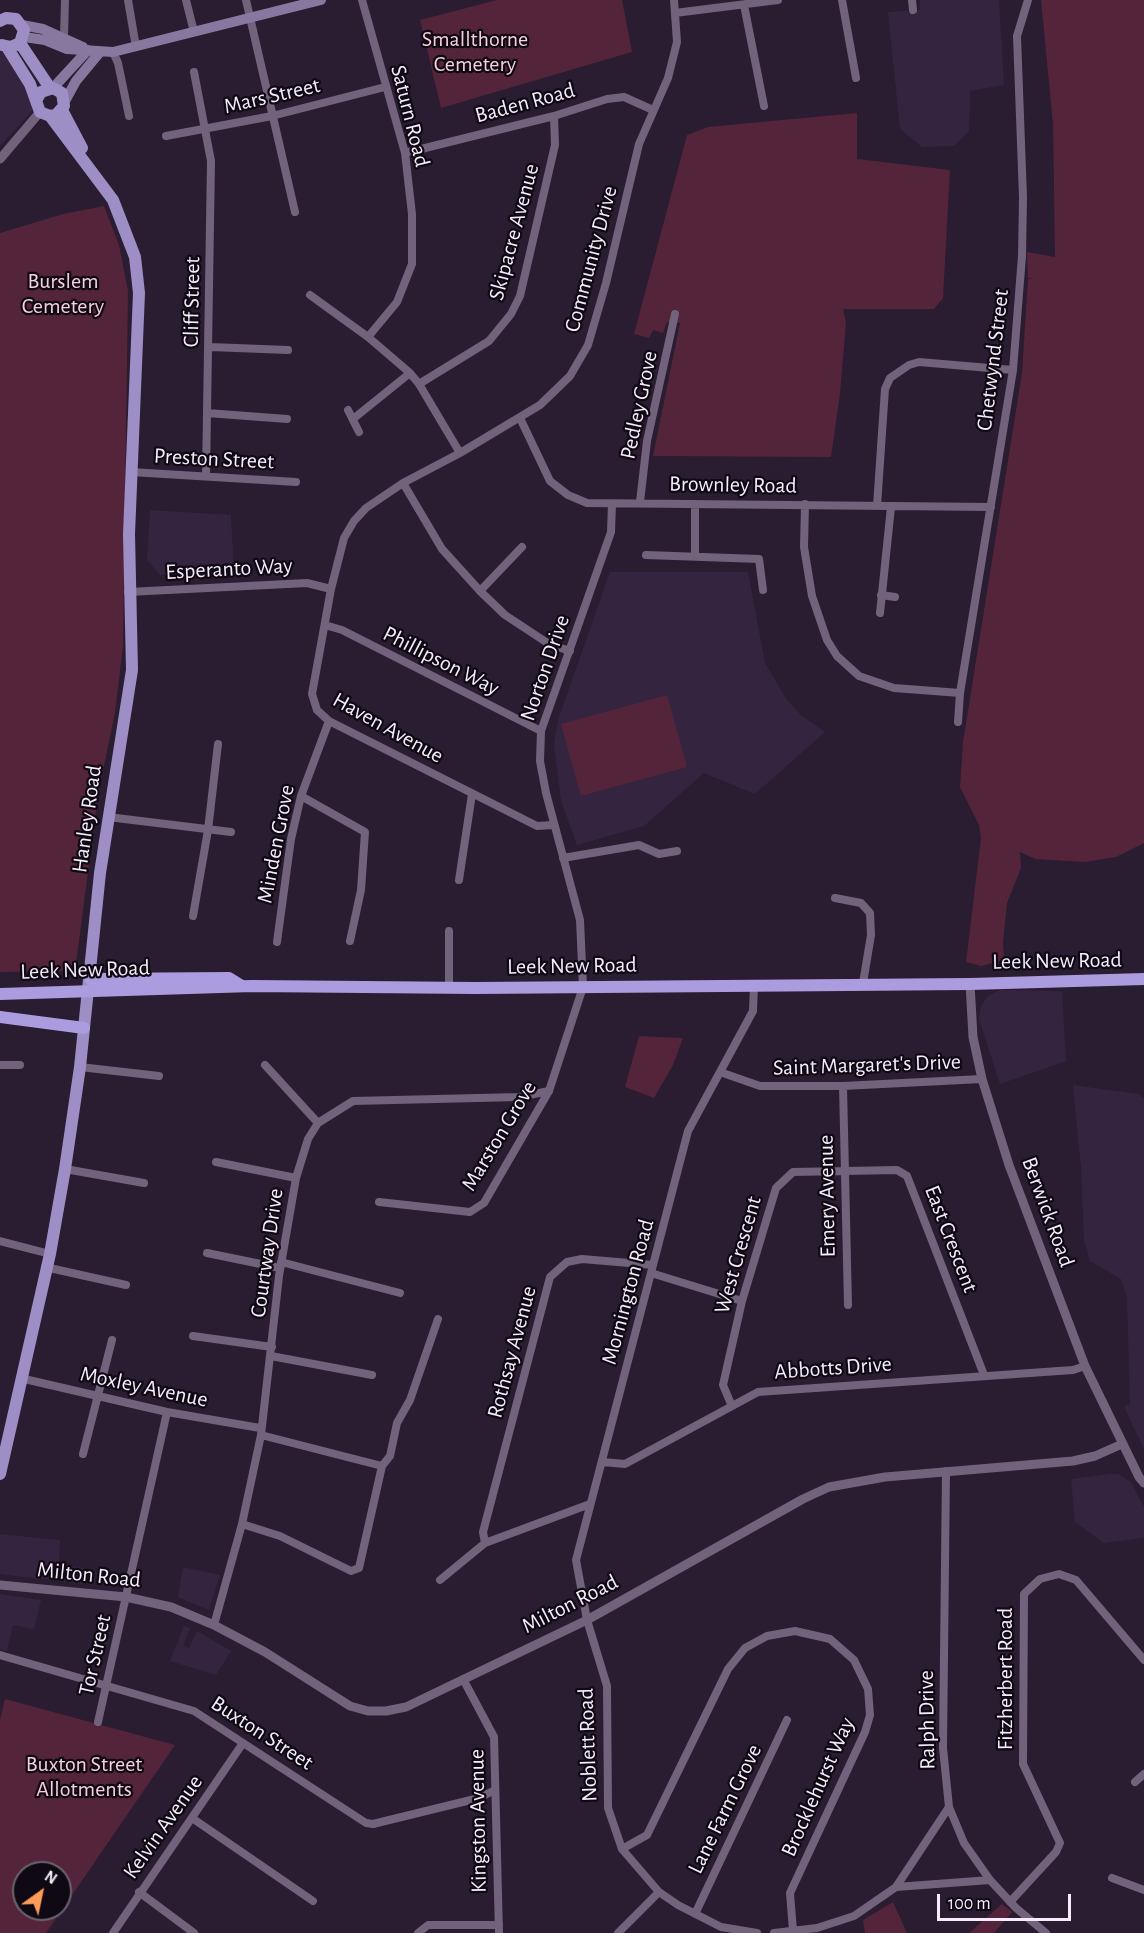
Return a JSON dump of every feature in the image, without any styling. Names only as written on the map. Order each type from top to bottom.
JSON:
[{"type":"highway","points":[[90,980],[229,978],[242,986]]},
{"type":"highway","name":"Leek New Road","points":[[0,994],[242,986],[584,987],[863,983],[970,984],[1144,979]]},
{"type":"highway","points":[[0,1017],[84,1028]]},
{"type":"main road","points":[[22,35],[45,40],[67,49],[113,52],[250,18],[304,2],[321,0]]},
{"type":"main road","points":[[2,17],[15,19],[52,88],[62,93],[64,106]]},
{"type":"main road","points":[[88,50],[64,37],[22,35],[3,45],[45,114],[64,106],[76,81],[100,52]]},
{"type":"main road","points":[[37,99],[41,92],[52,88],[88,50]]},
{"type":"main road","name":"Hanley Road","points":[[64,106],[94,173]]},
{"type":"main road","name":"Hanley Road","points":[[0,1473],[45,1267],[50,1254],[65,1169],[80,1067],[108,817],[132,670],[128,592],[139,293],[135,257],[113,200],[94,173],[45,114]]},
{"type":"street","points":[[64,37],[65,0]]},
{"type":"street","points":[[128,0],[136,47]]},
{"type":"street","points":[[246,0],[295,212]]},
{"type":"street","name":"Saturn Road","points":[[362,0],[405,153],[412,214],[412,264],[397,302],[368,338]]},
{"type":"street","name":"Community Drive","points":[[331,589],[344,538],[354,521],[366,508],[403,483],[520,418],[540,405],[570,376],[588,345],[606,283],[639,144],[668,78],[677,42],[674,0]]},
{"type":"street","points":[[675,13],[778,0]]},
{"type":"street","points":[[842,0],[856,78]]},
{"type":"street","points":[[912,0],[913,10]]},
{"type":"street","name":"Chetwynd Street","points":[[958,722],[960,693],[1013,370],[1022,254],[1023,197],[1017,36],[1028,0]]},
{"type":"street","points":[[185,5],[194,32]]},
{"type":"street","points":[[744,5],[764,106]]},
{"type":"street","points":[[113,52],[118,63],[129,116]]},
{"type":"street","name":"Cliff Street","points":[[194,72],[211,158],[210,347],[206,475]]},
{"type":"street","name":"Mars Street","points":[[166,136],[272,116],[385,87]]},
{"type":"street","name":"Baden Road","points":[[405,153],[554,116],[607,99],[624,97],[653,110]]},
{"type":"street","points":[[0,159],[45,114]]},
{"type":"street","name":"Skipacre Avenue","points":[[419,384],[492,339],[503,327],[516,305],[555,144],[554,116]]},
{"type":"street","points":[[310,295],[368,338],[410,374],[419,384],[460,453]]},
{"type":"street","name":"Pedley Grove","points":[[640,502],[647,441],[675,314]]},
{"type":"street","points":[[210,347],[288,350]]},
{"type":"street","points":[[877,506],[885,389],[890,378],[909,365],[919,362],[1013,370]]},
{"type":"street","points":[[353,419],[410,374]]},
{"type":"street","points":[[348,410],[359,432]]},
{"type":"street","points":[[207,413],[287,419]]},
{"type":"street","name":"Brownley Road","points":[[520,418],[550,481],[568,495],[587,503],[991,507]]},
{"type":"street","name":"Preston Street","points":[[131,472],[296,482]]},
{"type":"street","points":[[403,483],[442,549],[480,591],[505,615],[549,644],[570,651]]},
{"type":"street","name":"Norton Drive","points":[[584,987],[580,920],[553,825],[540,761],[541,731],[611,532],[612,504]]},
{"type":"street","points":[[694,556],[695,504]]},
{"type":"street","points":[[805,504],[804,546],[812,596],[827,640],[837,656],[859,676],[894,688],[960,693]]},
{"type":"street","points":[[880,613],[891,507]]},
{"type":"street","points":[[480,591],[522,547]]},
{"type":"street","points":[[646,555],[759,558],[763,590]]},
{"type":"street","name":"Esperanto Way","points":[[128,592],[308,583],[331,589]]},
{"type":"street","name":"Haven Avenue","points":[[331,589],[312,694],[317,710],[328,721],[537,826],[553,825]]},
{"type":"street","points":[[881,595],[895,597]]},
{"type":"street","name":"Phillipson Way","points":[[325,625],[342,630],[541,731]]},
{"type":"street","name":"Minden Grove","points":[[278,942],[291,838],[301,796],[328,721]]},
{"type":"street","points":[[193,916],[208,830],[218,744]]},
{"type":"street","points":[[459,880],[472,794]]},
{"type":"street","points":[[301,796],[365,832],[361,890],[350,941]]},
{"type":"street","points":[[108,817],[231,832]]},
{"type":"street","points":[[563,858],[639,845],[659,854],[677,851]]},
{"type":"street","points":[[835,898],[861,903],[870,913],[871,935],[863,983]]},
{"type":"street","points":[[449,932],[449,988]]},
{"type":"street","name":"Berwick Road","points":[[970,984],[973,1037],[982,1079],[1009,1165],[1085,1366],[1122,1444]]},
{"type":"street","name":"Mornington Road","points":[[587,1620],[576,1560],[688,1131],[753,1011],[754,985]]},
{"type":"street","name":"Marston Grove","points":[[379,1202],[470,1212],[484,1203],[549,1091],[584,987]]},
{"type":"street","points":[[0,1065],[20,1065]]},
{"type":"street","points":[[265,1065],[318,1123],[353,1101],[519,1097],[549,1091]]},
{"type":"street","points":[[80,1067],[159,1076]]},
{"type":"street","name":"Saint Margaret's Drive","points":[[720,1072],[760,1086],[843,1086],[982,1079]]},
{"type":"street","name":"Emery Avenue","points":[[843,1086],[848,1305]]},
{"type":"street","name":"Courtway Drive","points":[[214,1625],[242,1524],[260,1432],[281,1265],[296,1179],[308,1139],[318,1123]]},
{"type":"street","points":[[216,1162],[296,1179]]},
{"type":"street","points":[[65,1169],[144,1183]]},
{"type":"street","name":"West Crescent","points":[[731,1404],[723,1385],[742,1301],[776,1188],[793,1172],[845,1169]]},
{"type":"street","name":"East Crescent","points":[[845,1169],[897,1170],[907,1176],[984,1375]]},
{"type":"street","points":[[0,1241],[50,1254]]},
{"type":"street","points":[[207,1253],[281,1265],[400,1293]]},
{"type":"street","name":"Rothsay Avenue","points":[[485,1542],[483,1532],[550,1277],[567,1262],[582,1259],[652,1269],[742,1301]]},
{"type":"street","points":[[45,1267],[126,1285]]},
{"type":"street","points":[[242,1524],[280,1536],[351,1571],[359,1568],[382,1466],[390,1456],[397,1423],[410,1400],[438,1319]]},
{"type":"street","points":[[193,1336],[272,1347]]},
{"type":"street","points":[[83,1454],[112,1340]]},
{"type":"street","points":[[271,1356],[372,1375]]},
{"type":"street","name":"Abbotts Drive","points":[[602,1462],[625,1464],[731,1404],[759,1392],[1073,1370],[1085,1366]]},
{"type":"street","name":"Moxley Avenue","points":[[20,1378],[260,1432],[382,1466]]},
{"type":"street","name":"Tor Street","points":[[98,1722],[167,1412]]},
{"type":"street","points":[[1122,1444],[1144,1483]]},
{"type":"street","name":"Milton Road","points":[[0,1585],[126,1597],[171,1607],[214,1625],[265,1652],[350,1706],[368,1711],[406,1707],[587,1620],[803,1499],[829,1487],[885,1477],[1073,1461],[1095,1456],[1122,1444]]},
{"type":"street","name":"Ralph Drive","points":[[946,1471],[943,1748],[949,1807],[964,1843],[990,1880],[1010,1902],[1046,1933]]},
{"type":"street","points":[[440,1580],[485,1542],[590,1504]]},
{"type":"street","name":"Fitzherbert Road","points":[[1010,1902],[1056,1852],[1060,1843],[1023,1764],[1024,1594],[1040,1579],[1059,1574],[1071,1578],[1144,1660]]},
{"type":"street","name":"Noblett Road","points":[[587,1620],[607,1686],[608,1808],[622,1849],[659,1892],[721,1927],[757,1933]]},
{"type":"street","name":"Brocklehurst Way","points":[[622,1849],[647,1835],[728,1669],[745,1648],[767,1636],[795,1631],[830,1639],[854,1660],[868,1689],[870,1715],[865,1732],[790,1893],[793,1931]]},
{"type":"street","name":"Buxton Street","points":[[0,1655],[194,1711],[366,1823],[373,1824],[479,1798],[495,1790]]},
{"type":"street","name":"Kingston Avenue","points":[[463,1679],[494,1737],[499,1929]]},
{"type":"street","name":"Lane Farm Grove","points":[[695,1914],[787,1720]]},
{"type":"street","name":"Kelvin Avenue","points":[[113,1933],[243,1743]]},
{"type":"street","points":[[1135,1782],[1144,1774]]},
{"type":"street","points":[[774,1933],[817,1928],[854,1916],[896,1887],[949,1807]]},
{"type":"street","points":[[192,1818],[313,1901]]},
{"type":"street","points":[[1112,1878],[1144,1890]]},
{"type":"street","points":[[896,1887],[990,1880]]},
{"type":"street","points":[[139,1892],[194,1933]]},
{"type":"street","points":[[618,1933],[659,1892]]},
{"type":"street","points":[[418,1933],[428,1925],[499,1929]]},
{"type":"shaded area","points":[[920,0],[999,0],[1004,85],[970,91],[969,131],[954,146],[922,147],[900,129],[888,12],[920,10]]},
{"type":"shaded area","points":[[0,48],[32,93],[32,111],[0,146]]},
{"type":"shaded area","points":[[150,510],[231,515],[234,573],[160,575],[147,560]]},
{"type":"shaded area","points":[[610,572],[748,572],[765,663],[787,700],[802,716],[825,732],[755,794],[704,773],[644,826],[577,845],[561,801],[554,744],[558,720]]},
{"type":"shaded area","points":[[1000,990],[1062,991],[1066,1061],[1000,1084],[979,1019],[981,1006],[987,997]]},
{"type":"shaded area","points":[[1073,1085],[1138,1094],[1144,1098],[1144,1449],[1124,1407],[1130,1404],[1127,1298],[1121,1279],[1090,1261],[1084,1240],[1081,1168]]},
{"type":"shaded area","points":[[1118,1474],[1131,1482],[1144,1507],[1144,1538],[1104,1543],[1075,1522],[1071,1479]]},
{"type":"shaded area","points":[[0,1534],[60,1540],[59,1565],[86,1568],[84,1584],[0,1574]]},
{"type":"shaded area","points":[[183,1567],[220,1575],[209,1610],[178,1597]]},
{"type":"shaded area","points":[[0,1594],[41,1600],[34,1629],[13,1625],[7,1651],[0,1649]]},
{"type":"shaded area","points":[[184,1626],[190,1628],[183,1646],[189,1648],[197,1631],[231,1651],[216,1675],[170,1661]]},
{"type":"green space","name":"Smallthorne Cemetery","points":[[497,0],[622,0],[632,52],[441,108],[420,20]]},
{"type":"green space","points":[[1041,0],[1144,0],[1144,843],[1116,857],[1084,862],[1035,859],[1020,852],[1021,868],[1007,903],[1003,943],[1004,960],[981,966],[966,962],[981,838],[979,825],[960,787],[963,742],[1022,373],[1028,279],[1034,279],[1028,278],[1027,252],[1055,257],[1053,124]]},
{"type":"green space","points":[[857,113],[857,159],[950,170],[943,298],[934,309],[843,309],[846,322],[840,394],[831,457],[653,456],[680,323],[667,322],[663,333],[653,330],[649,338],[634,334],[687,135],[708,127]]},
{"type":"green space","name":"Burslem Cemetery","points":[[104,206],[119,245],[128,291],[123,647],[115,713],[99,789],[75,971],[0,972],[0,233],[63,214]]},
{"type":"green space","points":[[667,695],[687,767],[581,796],[561,724]]},
{"type":"green space","points":[[639,1036],[683,1038],[673,1065],[654,1098],[625,1087]]},
{"type":"green space","name":"Buxton Street Allotments","points":[[5,1699],[175,1745],[72,1895],[72,1861],[12,1861],[12,1921],[54,1921],[46,1933],[0,1933],[0,1720]]},
{"type":"green space","points":[[893,1902],[907,1933],[865,1933],[863,1920]]},
{"type":"green space","points":[[1002,1904],[1012,1912],[994,1933],[969,1933]]}]
